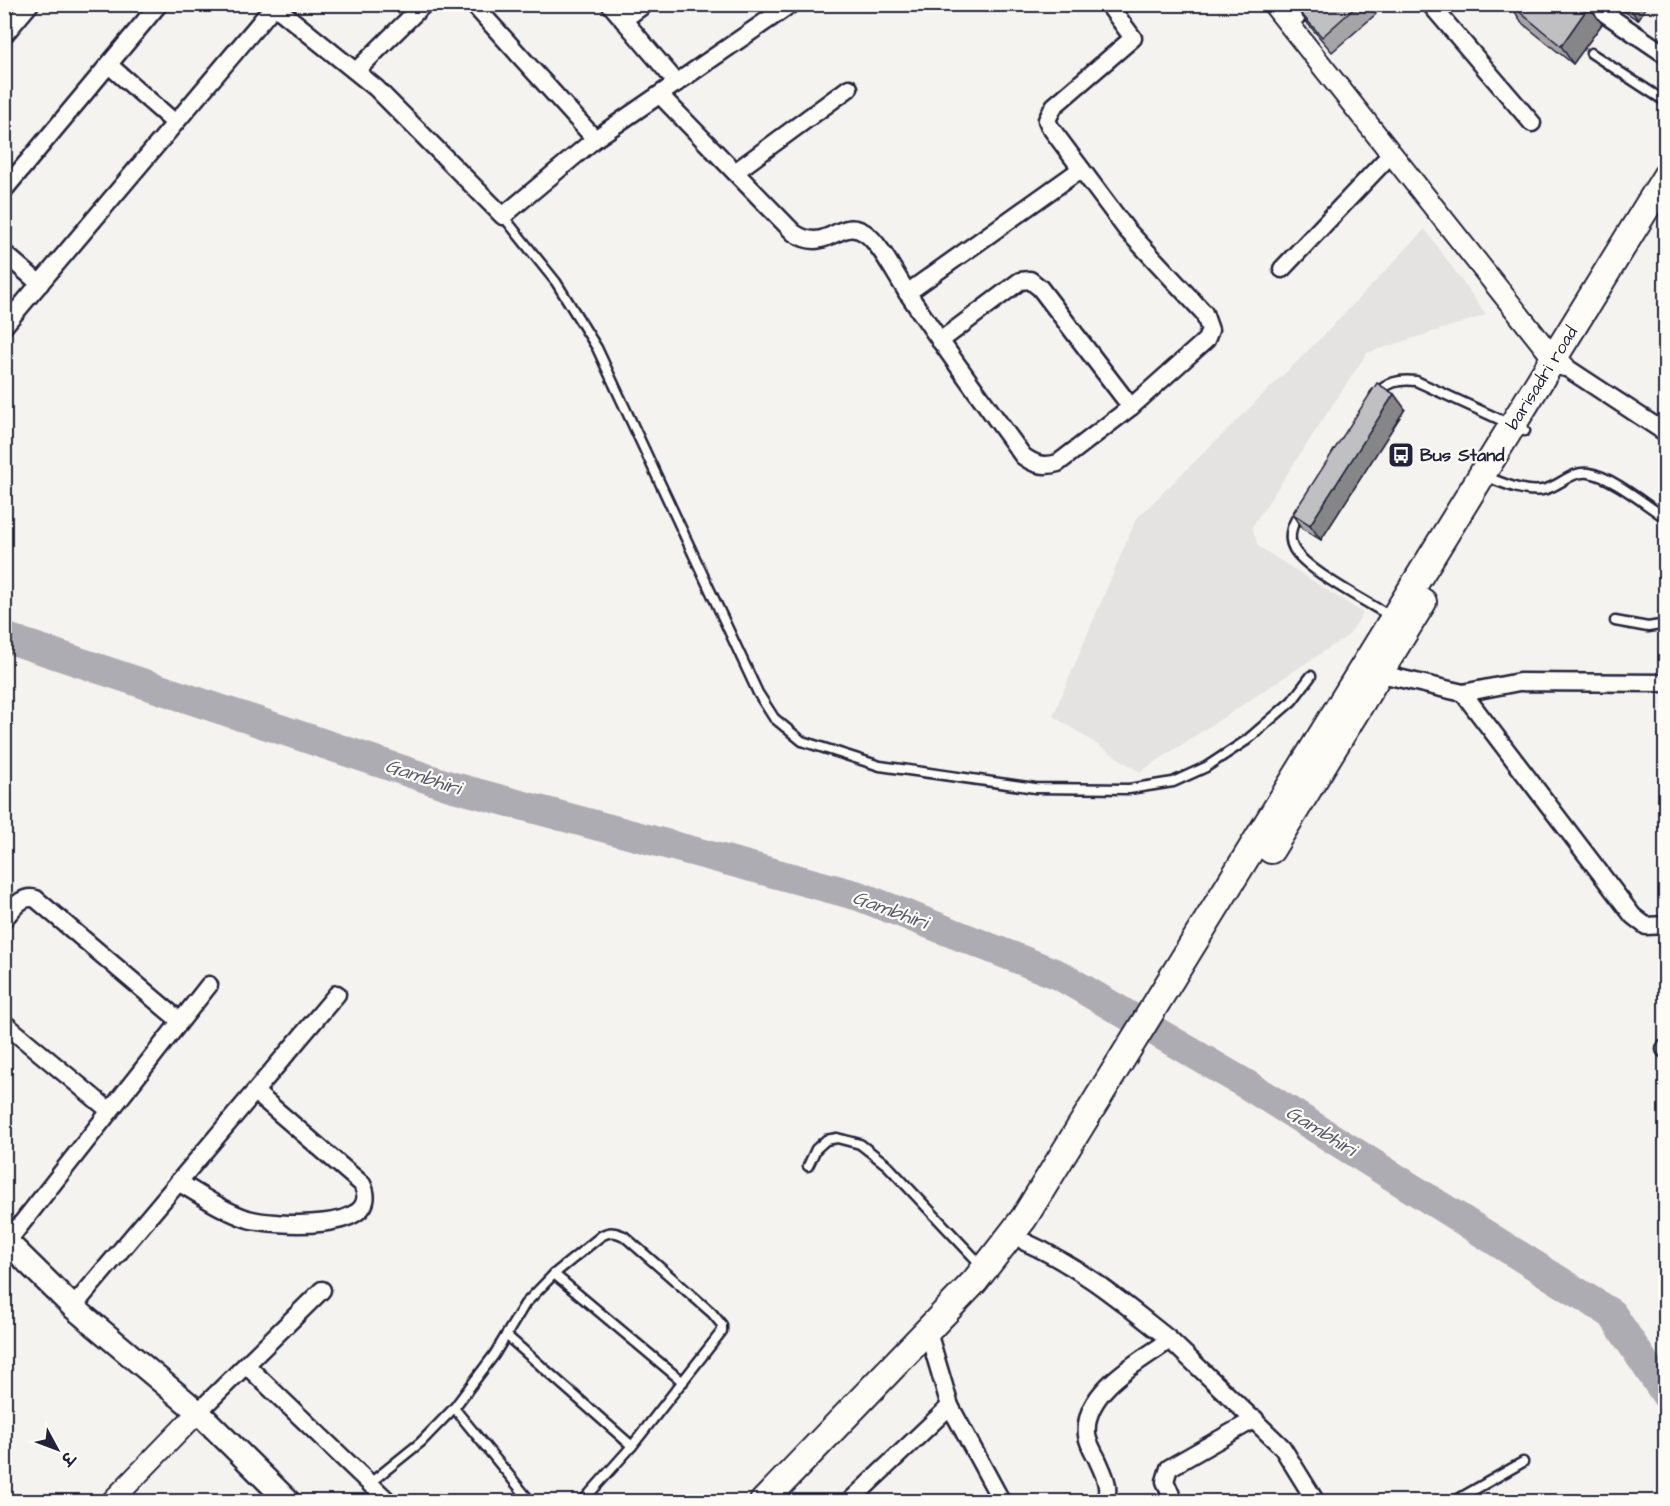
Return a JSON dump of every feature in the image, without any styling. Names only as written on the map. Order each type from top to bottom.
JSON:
[{"type":"main road","name":"barisadri road","points":[[1559,363],[1665,176]]},
{"type":"main road","name":"barisadri road","points":[[1353,702],[1559,363],[1665,201]]},
{"type":"main road","name":"barisadri road","points":[[1353,702],[1381,674],[1401,623]]},
{"type":"main road","points":[[981,1275],[994,1275],[1025,1242],[1353,702]]},
{"type":"main road","points":[[763,1502],[981,1275],[1024,1218],[1353,702]]},
{"type":"main road","points":[[6,1241],[73,1307],[198,1412],[289,1502]]},
{"type":"street","points":[[4,35],[30,4]]},
{"type":"street","points":[[4,190],[159,4]]},
{"type":"street","points":[[356,71],[423,4]]},
{"type":"street","points":[[473,4],[595,139]]},
{"type":"street","points":[[610,4],[677,83]]},
{"type":"street","points":[[623,20],[645,4]]},
{"type":"street","points":[[4,326],[273,5],[356,71],[503,216],[595,139],[791,4]]},
{"type":"street","points":[[660,95],[794,233],[805,240],[824,239],[841,230],[854,228],[872,238],[940,341],[1023,456],[1033,463],[1046,466],[1058,463],[1131,406],[1206,340],[1210,330],[1209,322],[1126,229],[1047,120],[1054,106],[1133,38],[1108,4]]},
{"type":"street","points":[[1273,4],[1559,363],[1665,433]]},
{"type":"street","points":[[1288,23],[1312,4]]},
{"type":"street","points":[[1430,4],[1532,123]]},
{"type":"street","points":[[1591,4],[1665,55]]},
{"type":"street","points":[[109,65],[175,123]]},
{"type":"street","points":[[735,172],[849,88]]},
{"type":"street","points":[[1282,269],[1391,154]]},
{"type":"street","points":[[907,293],[1081,169]]},
{"type":"street","points":[[4,253],[40,284]]},
{"type":"street","points":[[940,341],[1009,288],[1020,281],[1030,280],[1040,288],[1131,406]]},
{"type":"street","points":[[1381,674],[1463,693],[1519,682],[1665,682]]},
{"type":"street","points":[[1463,693],[1633,916],[1646,926],[1665,926]]},
{"type":"street","points":[[4,919],[23,899],[29,897],[36,899],[180,1021]]},
{"type":"street","points":[[6,1241],[209,985]]},
{"type":"street","points":[[73,1307],[337,994]]},
{"type":"street","points":[[4,1023],[110,1111]]},
{"type":"street","points":[[178,1182],[231,1212],[269,1222],[335,1221],[358,1212],[365,1205],[367,1193],[362,1184],[255,1092]]},
{"type":"street","points":[[1025,1242],[1062,1258],[1170,1340],[1282,1447],[1316,1502]]},
{"type":"street","points":[[111,1502],[198,1412],[322,1290]]},
{"type":"street","points":[[928,1332],[950,1406],[1002,1502]]},
{"type":"street","points":[[1105,1502],[1108,1493],[1106,1480],[1087,1436],[1093,1406],[1101,1394],[1133,1366],[1170,1340]]},
{"type":"street","points":[[247,1366],[389,1502]]},
{"type":"street","points":[[849,1502],[950,1406]]},
{"type":"street","points":[[1174,1502],[1165,1481],[1169,1468],[1255,1419]]},
{"type":"lane","points":[[1591,53],[1665,102]]},
{"type":"lane","points":[[503,216],[556,282],[597,348],[758,693],[774,718],[802,741],[880,766],[1035,788],[1129,789],[1173,782],[1206,767],[1247,740],[1292,701],[1311,676]]},
{"type":"lane","points":[[1368,405],[1385,384],[1401,379],[1416,381],[1519,428]]},
{"type":"lane","points":[[1489,478],[1527,490],[1544,490],[1575,474],[1588,473],[1602,477],[1665,518]]},
{"type":"lane","points":[[1307,501],[1295,520],[1290,534],[1293,548],[1305,562],[1401,623]]},
{"type":"lane","points":[[1616,621],[1648,627],[1665,624]]},
{"type":"lane","points":[[808,1166],[816,1149],[826,1140],[837,1138],[860,1143],[887,1165],[981,1275]]},
{"type":"lane","points":[[370,1483],[421,1442],[454,1408],[525,1304],[554,1274],[608,1232],[624,1236],[712,1313],[722,1325],[722,1331],[632,1446],[582,1502]]},
{"type":"lane","points":[[554,1274],[683,1382]]},
{"type":"lane","points":[[506,1335],[632,1446]]},
{"type":"lane","points":[[454,1408],[531,1502]]},
{"type":"lane","points":[[1453,1502],[1524,1462]]},
{"type":"shaded area","points":[[1425,229],[1486,315],[1367,353],[1252,527],[1258,546],[1363,613],[1349,635],[1140,772],[1053,716],[1136,519],[1328,331]]},
{"type":"building","points":[[1302,4],[1359,4],[1322,37],[1297,9]]},
{"type":"building","points":[[1510,4],[1587,4],[1589,6],[1561,46]]},
{"type":"building","points":[[1377,383],[1394,394],[1310,525],[1293,514]]},
{"type":"waterway","name":"Gambhiri","points":[[4,637],[450,786],[859,896],[1059,975],[1249,1086],[1612,1314],[1666,1395]]},
{"type":"place","name":"Bus Stand","points":[[1401,455]]}]
